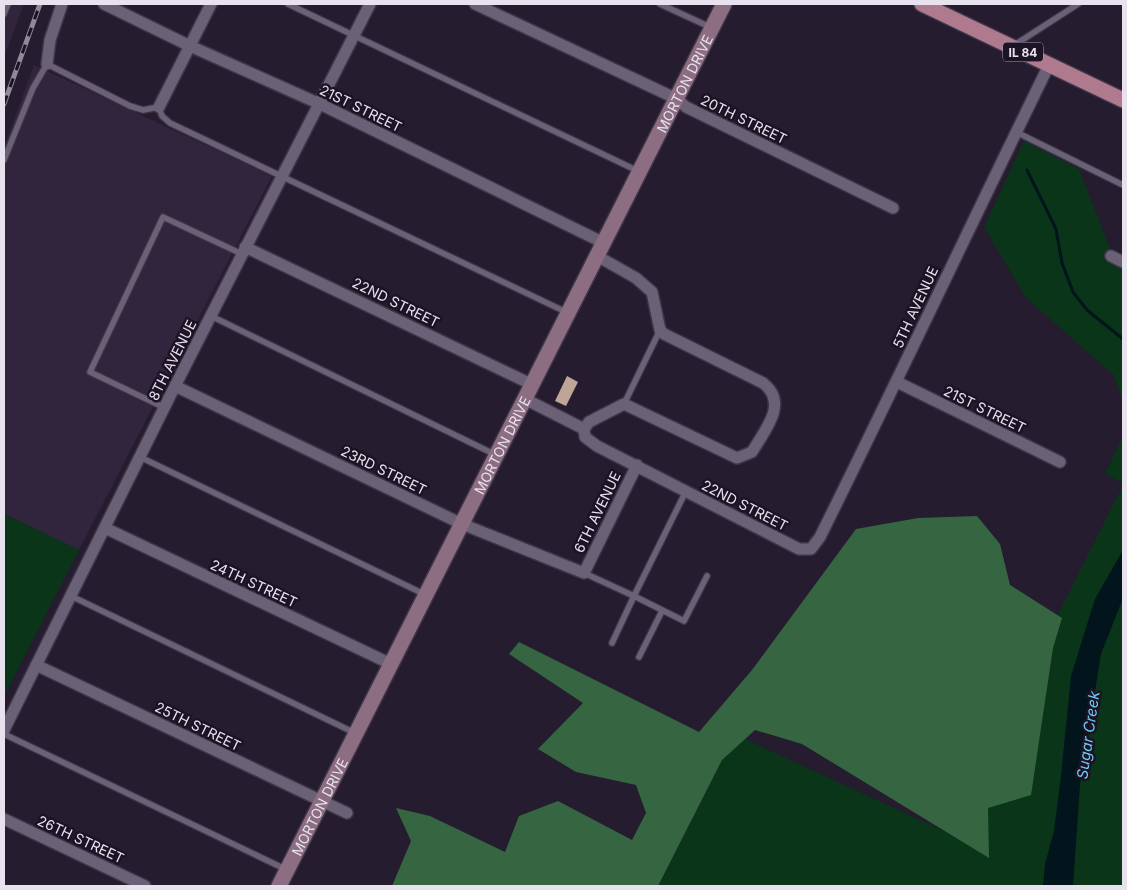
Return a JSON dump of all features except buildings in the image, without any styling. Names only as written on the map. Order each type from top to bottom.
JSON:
[{"type":"main road","name":"IL 84","points":[[932,6],[1049,65],[1121,95]]},
{"type":"street","points":[[47,64],[50,40],[62,4]]},
{"type":"street","name":"21ST STREET","points":[[104,4],[190,46],[320,104],[601,249],[652,292],[660,330]]},
{"type":"street","points":[[160,107],[211,4]]},
{"type":"street","name":"8TH AVENUE","points":[[4,732],[175,386],[370,4]]},
{"type":"street","name":"20TH STREET","points":[[475,4],[677,100],[686,107],[893,208]]},
{"type":"street","name":"MORTON DRIVE","points":[[279,886],[724,4]]},
{"type":"street","name":"5TH AVENUE","points":[[799,550],[811,549],[820,537],[897,382],[968,227],[1049,65]]},
{"type":"street","name":"22ND STREET","points":[[244,251],[533,385]]},
{"type":"street","points":[[1111,256],[1123,262]]},
{"type":"street","points":[[584,429],[589,422],[624,404],[737,458],[752,452],[764,433],[776,407],[776,400],[768,387],[660,330]]},
{"type":"street","name":"21ST STREET","points":[[897,382],[1060,462]]},
{"type":"street","name":"23RD STREET","points":[[175,386],[462,524],[584,572]]},
{"type":"street","name":"22ND STREET","points":[[526,399],[584,429],[585,437],[590,441],[799,550]]},
{"type":"street","name":"6TH AVENUE","points":[[584,572],[636,465]]},
{"type":"street","name":"24TH STREET","points":[[105,528],[391,664]]},
{"type":"street","name":"25TH STREET","points":[[36,665],[322,804],[346,813]]},
{"type":"street","name":"26TH STREET","points":[[4,819],[145,886]]},
{"type":"lane","points":[[4,14],[8,4]]},
{"type":"lane","points":[[288,4],[640,172]]},
{"type":"lane","points":[[660,4],[712,28]]},
{"type":"lane","points":[[1011,47],[1078,4]]},
{"type":"lane","points":[[4,160],[33,88],[47,64],[130,106],[142,110],[160,107],[162,116],[170,122],[568,313]]},
{"type":"lane","points":[[1016,132],[1123,185]]},
{"type":"lane","points":[[165,408],[90,372],[163,217],[244,251]]},
{"type":"lane","points":[[211,316],[496,455]]},
{"type":"lane","points":[[624,404],[660,330]]},
{"type":"lane","points":[[140,457],[426,595]]},
{"type":"lane","points":[[612,643],[686,491]]},
{"type":"lane","points":[[584,572],[684,621],[707,576]]},
{"type":"lane","points":[[71,596],[357,734]]},
{"type":"lane","points":[[639,657],[662,611]]},
{"type":"lane","points":[[4,732],[287,870]]},
{"type":"shaded area","points":[[4,4],[24,4],[4,57]]},
{"type":"shaded area","points":[[34,65],[272,176],[79,550],[4,514],[4,147]]},
{"type":"green space","points":[[1024,141],[1079,169],[1115,262],[1123,266],[1123,402],[1114,375],[1026,298],[984,227]]},
{"type":"green space","points":[[1123,435],[1123,483],[1105,474]]},
{"type":"green space","points":[[1123,485],[1123,886],[641,886],[719,727],[948,833]]},
{"type":"green space","points":[[4,514],[79,550],[4,696]]},
{"type":"green space","points":[[977,516],[1000,544],[1010,585],[1062,618],[1053,648],[1031,795],[988,808],[989,858],[802,744],[755,730],[722,760],[658,886],[392,886],[411,841],[396,808],[430,816],[505,852],[519,816],[558,801],[632,840],[646,813],[636,785],[576,772],[538,749],[583,703],[509,654],[519,642],[699,732],[752,670],[856,529],[918,518]]},
{"type":"water","name":"Sugar Creek","points":[[1123,550],[1123,598],[1101,654],[1080,785],[1073,886],[1043,886],[1045,864],[1054,831],[1071,676],[1095,599]]},
{"type":"waterway","points":[[1027,170],[1056,229],[1062,263],[1073,292],[1087,310],[1123,339]]},
{"type":"railway","points":[[4,104],[40,4]]}]
